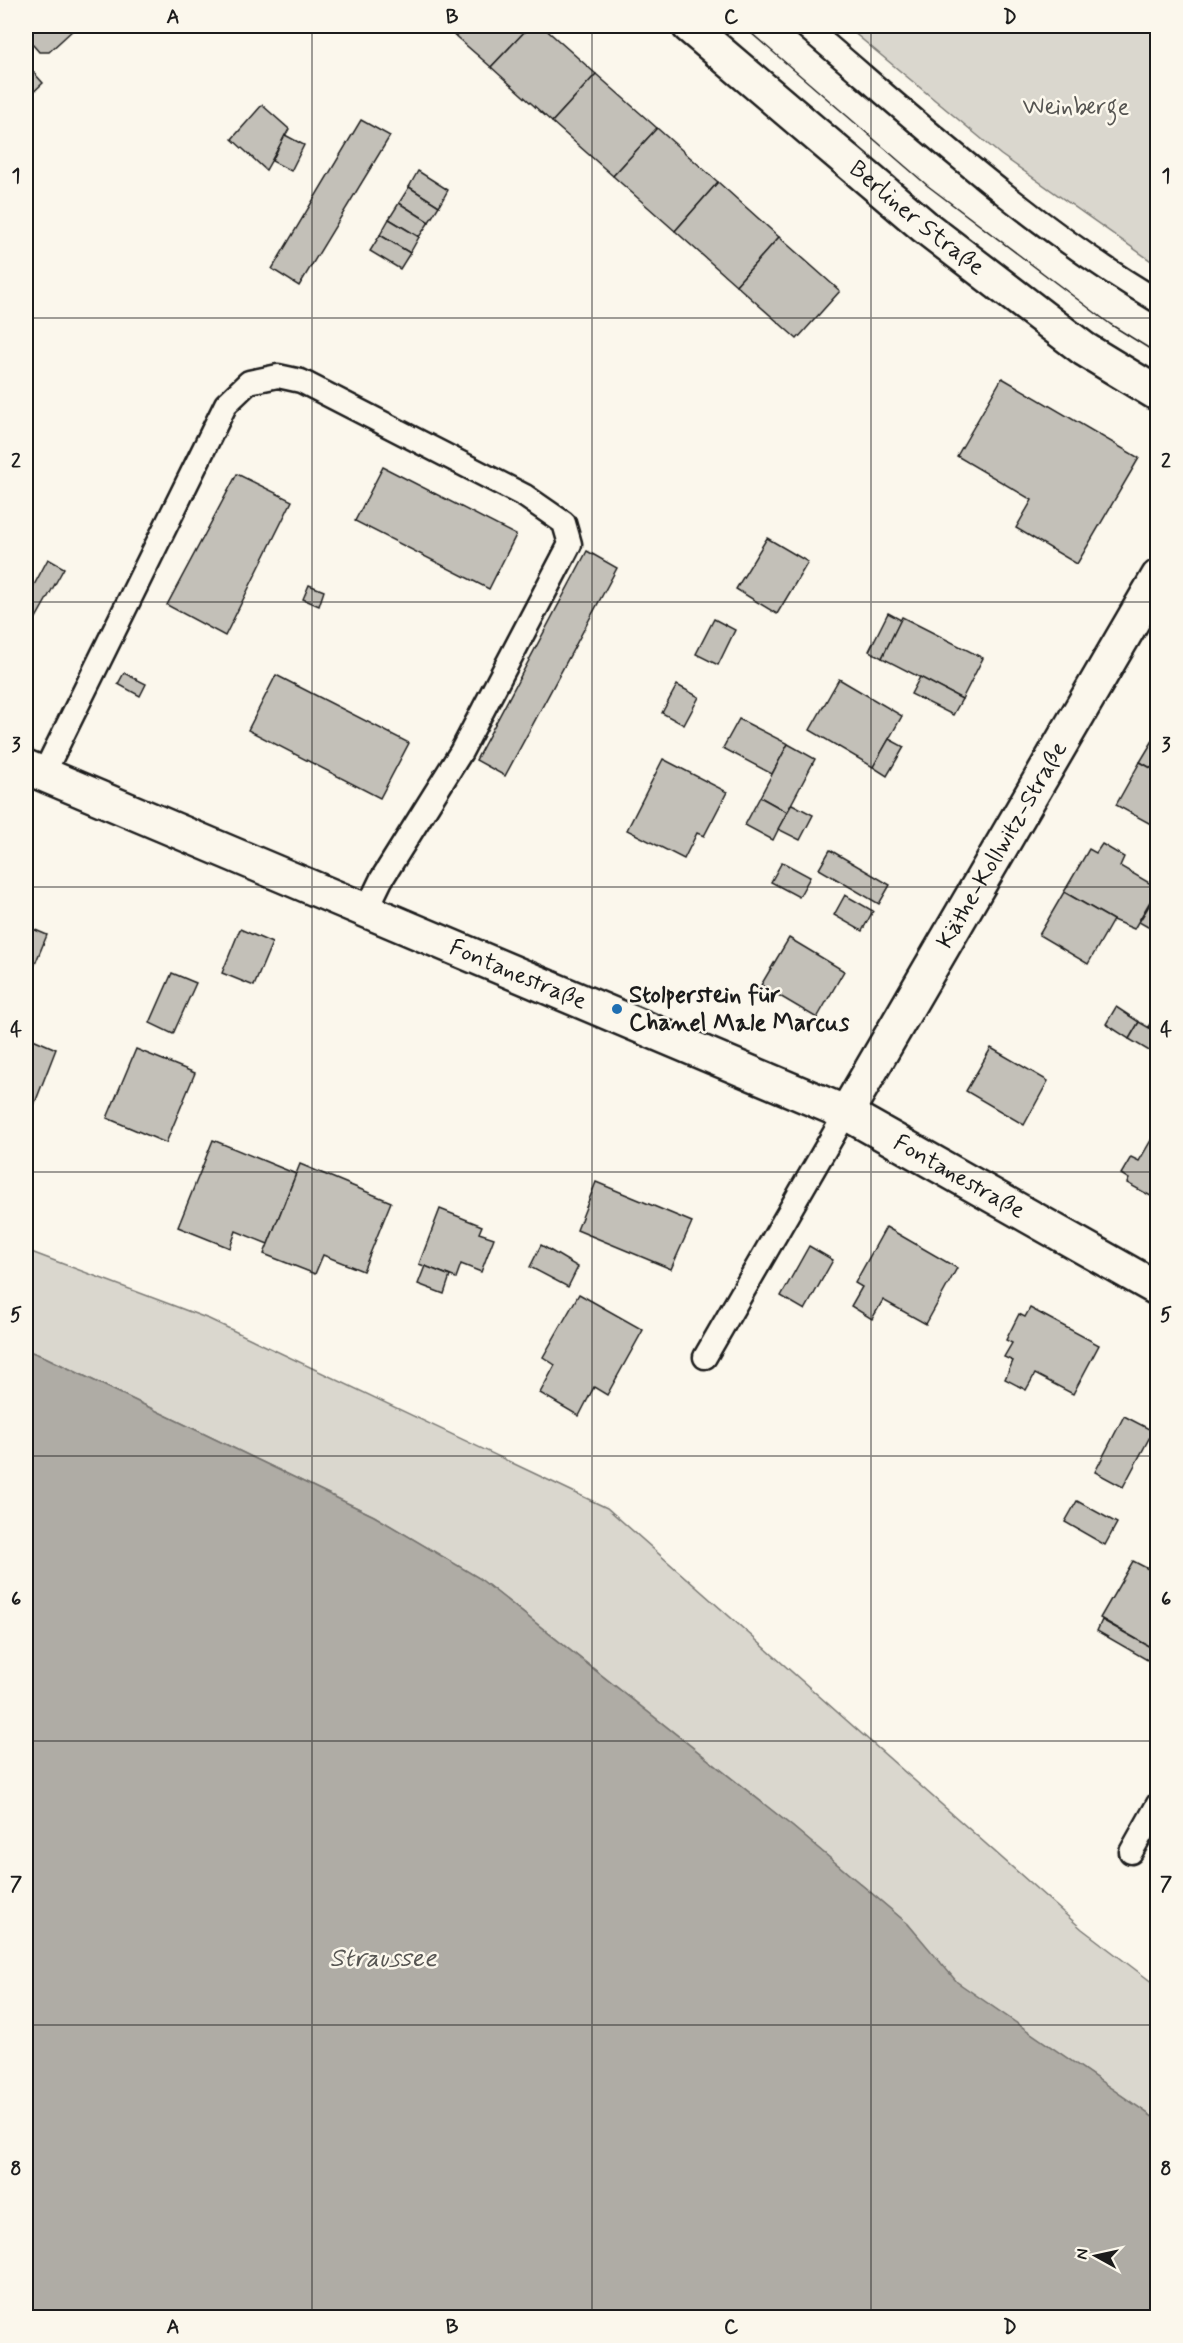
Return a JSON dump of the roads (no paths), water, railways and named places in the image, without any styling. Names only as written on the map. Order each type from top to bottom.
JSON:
[{"type":"street","name":"Berliner Straße","points":[[689,26],[925,227],[1084,349],[1158,394]]},
{"type":"street","name":"Käthe-Kollwitz-Straße","points":[[846,1113],[1158,577]]},
{"type":"street","name":"Fontanestraße","points":[[34,771],[846,1113],[1158,1289]]},
{"type":"lane","points":[[805,26],[1038,221],[1158,301]]},
{"type":"lane","points":[[34,771],[226,404],[249,382],[278,376],[301,381],[525,496],[564,523],[570,544],[461,752],[381,880],[366,911]]},
{"type":"lane","points":[[705,1356],[846,1113]]},
{"type":"lane","points":[[1131,1852],[1158,1804]]},
{"type":"water","name":"Straussee","points":[[26,1350],[45,1357],[374,1516],[479,1578],[793,1827],[908,1924],[957,1982],[1157,2120],[1157,2317],[26,2317]]},
{"type":"tram line","points":[[743,26],[928,186],[1110,324],[1158,354]]},
{"type":"place","name":"Stolperstein für Chanel Male Marcus","points":[[617,1009]]},
{"type":"park label","name":"Weinberge","points":[[1076,107]]}]
